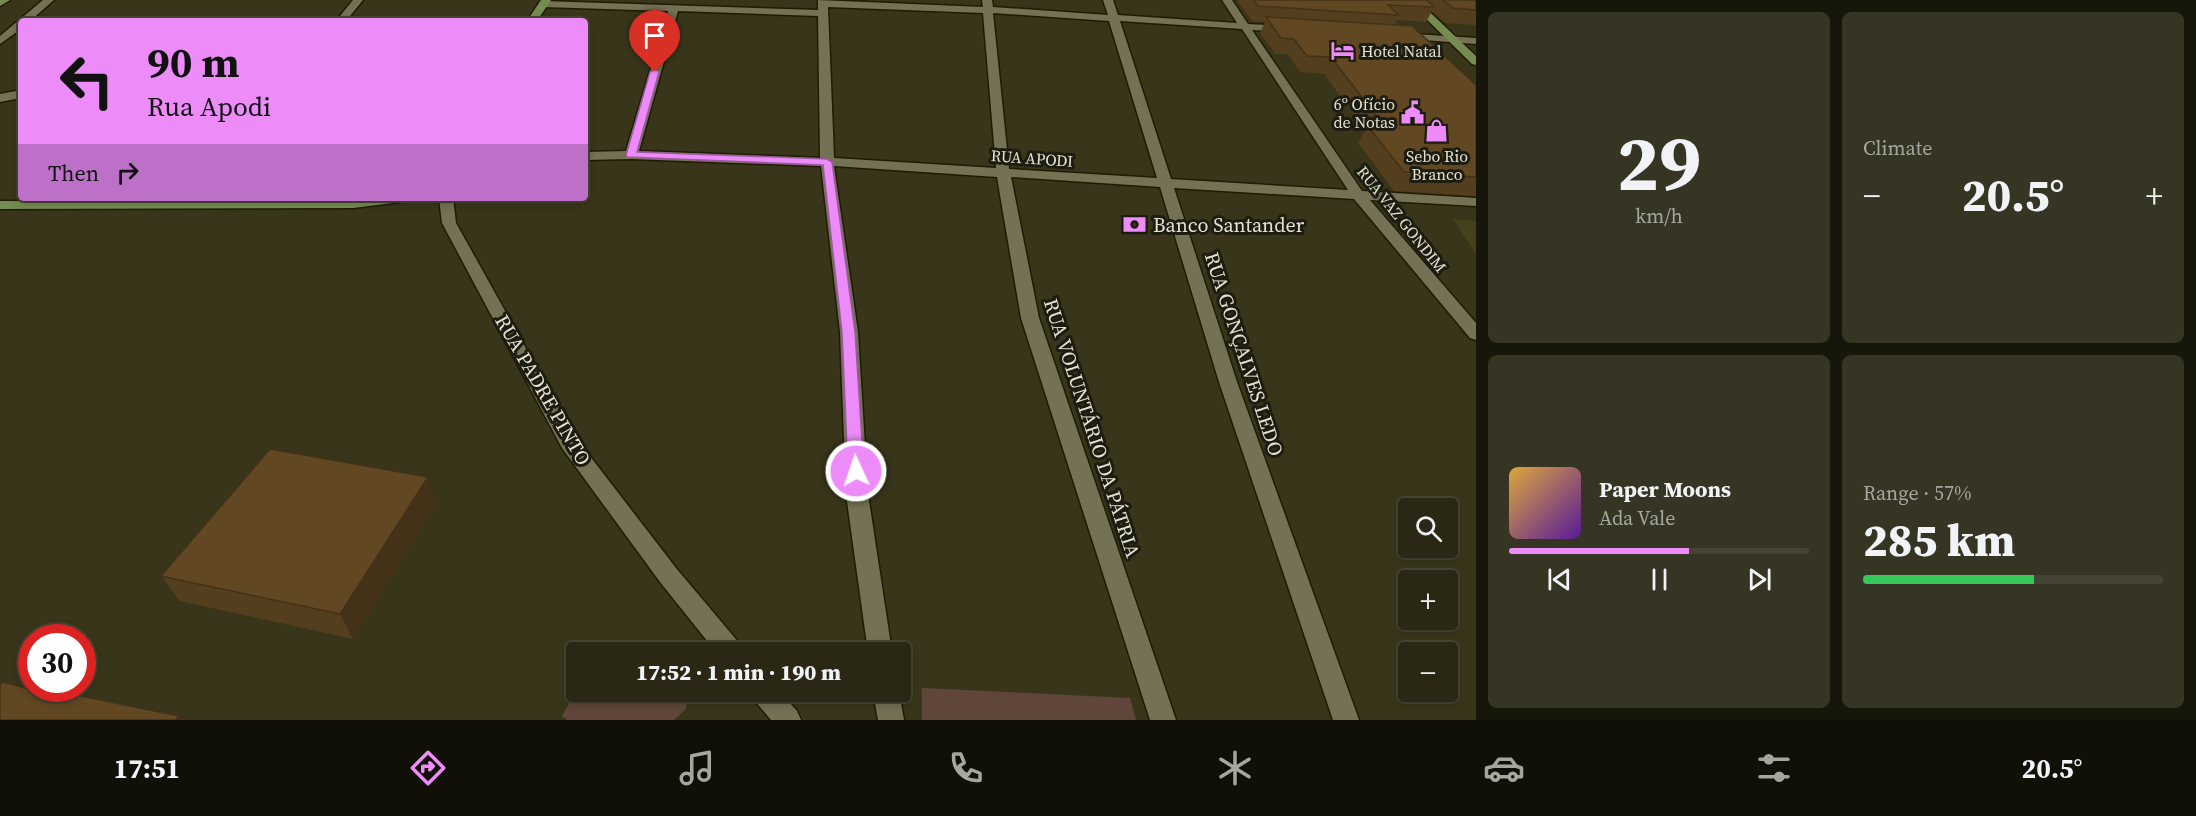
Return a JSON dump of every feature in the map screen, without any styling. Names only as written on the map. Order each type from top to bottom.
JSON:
[{"type":"main road","points":[[0,3],[5,0]]},
{"type":"main road","points":[[1412,0],[1476,62]]},
{"type":"main road","points":[[534,18],[544,2]]},
{"type":"main road","points":[[0,205],[216,202],[353,204],[377,201]]},
{"type":"street","points":[[24,18],[49,0]]},
{"type":"street","points":[[343,18],[358,0]]},
{"type":"street","name":"RUA GONÇALVES LEDO","points":[[1108,0],[1228,382],[1346,720]]},
{"type":"street","name":"RUA VAZ GONDIM","points":[[1227,0],[1358,195],[1476,334]]},
{"type":"street","points":[[544,2],[673,10],[988,5],[1114,19],[1291,30]]},
{"type":"street","name":"RUA VOLUNTÁRIO DA PÁTRIA","points":[[988,5],[1003,173],[1030,318],[1163,720]]},
{"type":"street","points":[[823,6],[827,162],[849,332],[857,494],[879,642]]},
{"type":"street","points":[[631,155],[673,10]]},
{"type":"street","points":[[0,40],[18,24]]},
{"type":"street","points":[[1385,36],[1476,42]]},
{"type":"street","points":[[0,98],[18,95]]},
{"type":"street","name":"RUA APODI","points":[[588,156],[631,155],[827,162],[1476,202]]},
{"type":"street","name":"RUA PADRE PINTO","points":[[446,201],[449,223],[569,443],[668,575],[723,642]]},
{"type":"street","points":[[773,702],[788,720]]},
{"type":"street","points":[[888,702],[891,720]]},
{"type":"shaded area","points":[[1453,219],[1476,221],[1476,254]]},
{"type":"shaded area","points":[[922,688],[1130,698],[1136,720],[922,720]]},
{"type":"shaded area","points":[[570,702],[687,702],[686,709],[674,720],[567,720],[562,716]]},
{"type":"building","points":[[1253,0],[1427,0],[1434,7],[1388,5],[1399,15],[1258,6]]},
{"type":"building","points":[[1443,0],[1476,0],[1476,10],[1453,8]]},
{"type":"building","points":[[1266,17],[1412,26],[1476,85],[1476,177],[1404,172],[1367,125],[1384,126],[1331,57],[1307,56],[1294,39],[1281,38]]},
{"type":"building","points":[[270,449],[428,477],[340,614],[161,576]]},
{"type":"building","points":[[3,682],[18,686],[18,702],[96,702],[96,699],[179,716],[176,720],[0,720],[0,685]]},
{"type":"place","name":"Hotel Natal","points":[[1343,51]]},
{"type":"place","name":"6º Ofício de Notas","points":[[1413,113]]},
{"type":"place","name":"Sebo Rio Branco","points":[[1437,131]]},
{"type":"place","name":"Banco Santander","points":[[1135,225]]},
{"type":"route","points":[[655,72],[631,155],[827,162],[849,332],[856,471]]}]
